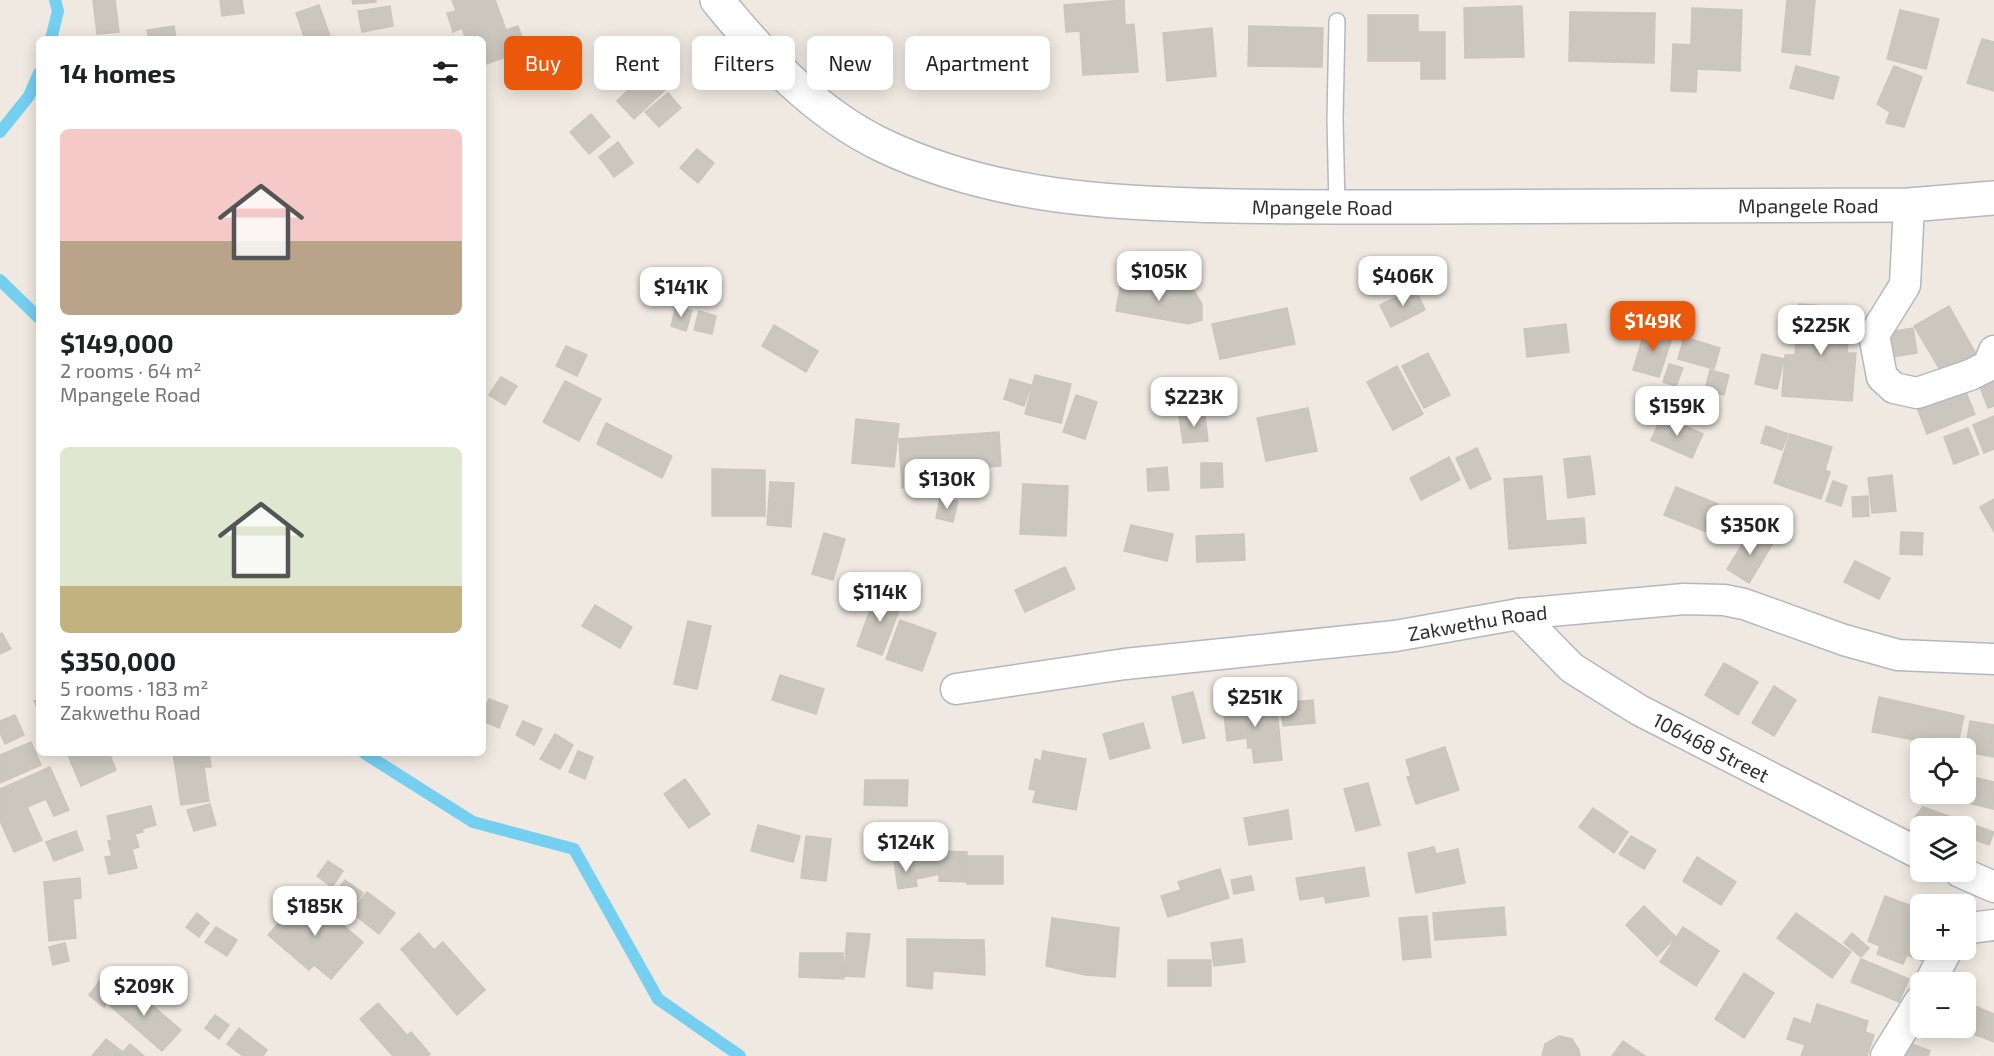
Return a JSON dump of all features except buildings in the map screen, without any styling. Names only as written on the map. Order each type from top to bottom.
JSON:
[{"type":"street","name":"Mpangele Road","points":[[717,0],[768,57],[829,115],[880,144],[930,164],[1009,188],[1071,198],[1132,204],[1337,207],[1909,205],[1994,198]]},
{"type":"street","points":[[1909,205],[1905,285],[1874,335],[1882,377],[1894,388],[1917,393],[1970,375],[1988,366],[1994,351]]},
{"type":"street","name":"Zakwethu Road","points":[[956,689],[1125,664],[1395,636],[1519,614],[1684,599],[1724,600],[1744,604],[1845,640],[1898,655],[1994,658]]},
{"type":"street","name":"106468 Street","points":[[1519,614],[1572,668],[1629,704],[1910,849]]},
{"type":"street","points":[[1976,879],[1994,886]]},
{"type":"street","points":[[1976,927],[1994,925]]},
{"type":"street","points":[[1886,1056],[1910,1017]]},
{"type":"lane","points":[[1337,21],[1335,119],[1337,207]]},
{"type":"waterway","points":[[52,36],[58,11],[55,0]]},
{"type":"waterway","points":[[0,132],[29,96],[36,80]]},
{"type":"waterway","points":[[0,280],[36,315]]},
{"type":"waterway","points":[[369,756],[473,822],[574,849],[658,999],[740,1056]]}]
